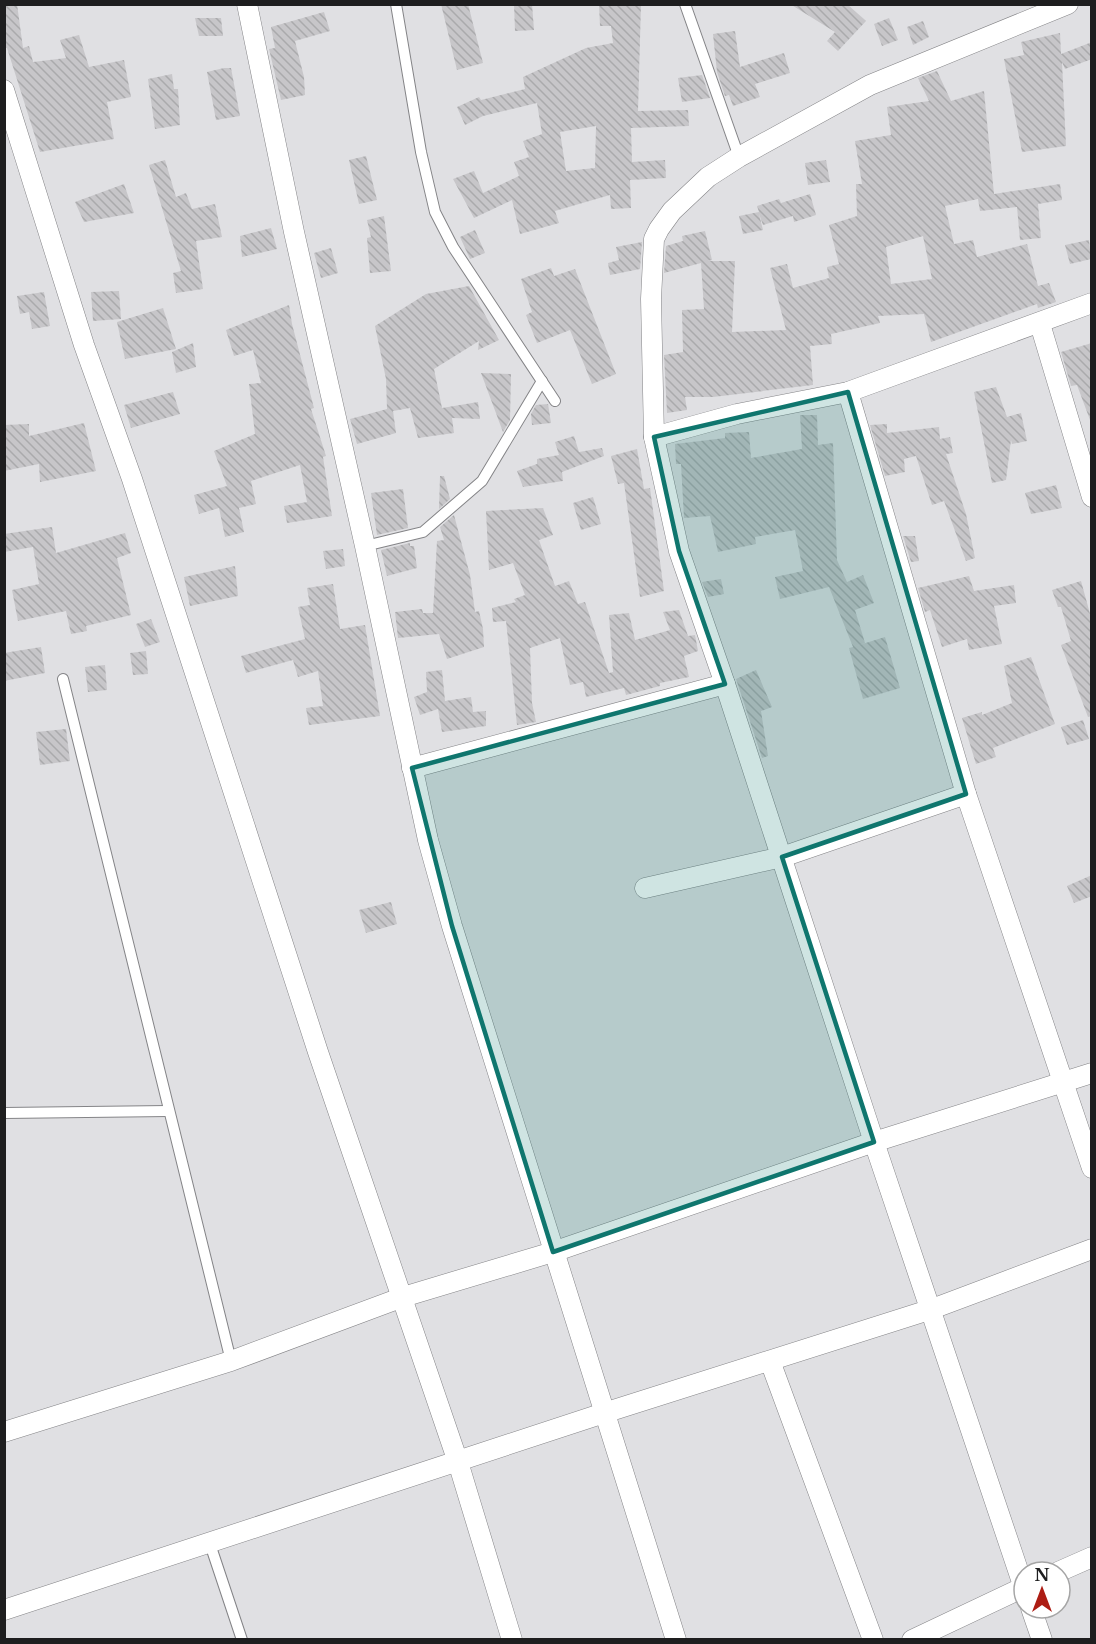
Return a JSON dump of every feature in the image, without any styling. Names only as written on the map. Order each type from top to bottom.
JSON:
[{"type":"street","points":[[247,4],[294,232],[428,840],[452,926],[675,1640]]},
{"type":"street","points":[[1015,1560],[874,1142],[725,684],[678,551],[654,437],[651,299],[654,239],[672,211],[708,177],[739,157],[870,85],[1068,4]]},
{"type":"street","points":[[4,90],[84,345],[132,479],[318,1052],[458,1462],[512,1640]]},
{"type":"street","points":[[654,437],[737,414],[848,392],[1040,324],[1092,303]]},
{"type":"street","points":[[1040,324],[1092,497]]},
{"type":"street","points":[[848,392],[966,794],[1061,1082],[1092,1168]]},
{"type":"street","points":[[412,768],[725,684]]},
{"type":"street","points":[[645,888],[782,857],[966,794]]},
{"type":"street","points":[[4,1432],[231,1361],[403,1297],[553,1252],[874,1142],[1092,1072]]},
{"type":"street","points":[[4,1610],[604,1413],[932,1309],[1092,1249]]},
{"type":"street","points":[[770,1361],[873,1640]]},
{"type":"street","points":[[1072,1566],[1092,1557]]},
{"type":"street","points":[[912,1640],[1012,1593]]},
{"type":"street","points":[[1035,1620],[1042,1640]]},
{"type":"lane","points":[[396,4],[421,152],[435,212],[453,248],[555,401]]},
{"type":"lane","points":[[685,4],[739,157]]},
{"type":"lane","points":[[365,546],[423,532],[482,481],[542,381]]},
{"type":"lane","points":[[63,679],[231,1361]]},
{"type":"lane","points":[[4,1113],[168,1111]]},
{"type":"lane","points":[[210,1544],[242,1640]]},
{"type":"highlighted area","points":[[848,392],[966,794],[782,857],[874,1142],[553,1252],[452,926],[412,768],[725,684],[679,551],[654,437]]},
{"type":"building","points":[[4,4],[17,4],[23,48],[29,46],[33,62],[66,58],[60,40],[79,35],[89,67],[124,60],[131,97],[107,102],[114,139],[40,152],[7,48],[4,48]]},
{"type":"building","points":[[441,4],[468,4],[483,63],[457,70]]},
{"type":"building","points":[[514,4],[532,4],[534,30],[515,31]]},
{"type":"building","points":[[599,4],[641,4],[638,111],[688,110],[689,126],[631,128],[632,162],[665,160],[666,178],[630,180],[631,208],[611,209],[610,195],[555,211],[559,223],[520,234],[512,200],[474,218],[453,179],[474,171],[483,193],[519,176],[514,162],[529,157],[523,141],[542,134],[537,103],[483,116],[465,125],[457,107],[479,97],[481,100],[525,89],[523,77],[586,48],[613,43],[611,26],[600,26]],"holes":[[[596,126],[595,168],[566,171],[560,132]]]},
{"type":"building","points":[[790,4],[847,4],[866,21],[838,51],[827,41],[835,32]]},
{"type":"building","points":[[324,12],[330,31],[295,41],[304,77],[305,95],[281,100],[269,49],[275,48],[271,27]]},
{"type":"building","points":[[195,18],[221,18],[223,36],[199,36]]},
{"type":"building","points":[[889,18],[898,40],[882,46],[874,24]]},
{"type":"building","points":[[923,21],[929,37],[913,45],[907,27]]},
{"type":"building","points":[[735,31],[740,67],[784,53],[790,73],[755,84],[760,97],[733,106],[729,95],[725,96],[717,72],[713,34]]},
{"type":"building","points":[[1060,33],[1061,54],[1092,42],[1092,59],[1065,69],[1062,62],[1066,146],[1022,152],[1004,59],[1024,55],[1021,42]]},
{"type":"building","points":[[231,68],[240,116],[216,120],[207,72]]},
{"type":"building","points":[[937,71],[951,101],[984,91],[994,194],[1060,184],[1062,200],[1038,204],[1041,238],[1020,240],[1017,207],[980,211],[978,199],[945,206],[954,244],[973,240],[977,257],[1027,244],[1038,286],[1049,283],[1056,302],[1038,308],[1037,304],[931,342],[924,314],[878,316],[880,323],[831,334],[832,344],[810,346],[813,385],[713,397],[685,397],[687,410],[667,413],[664,355],[683,352],[682,310],[704,309],[701,263],[664,273],[666,246],[683,241],[682,236],[705,231],[712,260],[708,261],[735,261],[732,332],[786,330],[770,268],[787,264],[793,288],[829,278],[827,267],[839,264],[829,225],[857,216],[856,184],[862,184],[855,141],[891,135],[887,107],[929,101],[918,78]],"holes":[[[923,236],[932,279],[891,284],[886,247]]]},
{"type":"building","points":[[172,74],[174,89],[178,89],[180,125],[155,129],[148,79]]},
{"type":"building","points":[[702,75],[710,98],[682,102],[678,78]]},
{"type":"building","points":[[366,156],[377,200],[359,204],[349,160]]},
{"type":"building","points":[[165,160],[176,197],[186,193],[192,209],[215,204],[222,237],[196,241],[203,289],[176,293],[173,273],[181,271],[149,165]]},
{"type":"building","points":[[826,160],[830,182],[808,185],[805,163]]},
{"type":"building","points":[[124,184],[134,213],[84,222],[75,202]]},
{"type":"building","points":[[810,194],[816,215],[794,222],[793,216],[763,225],[759,214],[763,230],[743,234],[739,216],[759,212],[757,206],[779,199],[781,203]]},
{"type":"building","points":[[384,216],[391,271],[370,273],[367,238],[371,237],[367,220]]},
{"type":"building","points":[[271,228],[277,249],[242,257],[240,236]]},
{"type":"building","points":[[475,230],[485,253],[470,259],[460,237]]},
{"type":"building","points":[[1089,240],[1091,259],[1070,264],[1065,245]]},
{"type":"building","points":[[642,242],[640,269],[610,275],[608,263],[619,260],[616,247]]},
{"type":"building","points":[[331,248],[338,273],[321,278],[314,253]]},
{"type":"building","points":[[551,268],[554,276],[575,269],[616,374],[592,384],[570,330],[537,343],[526,315],[532,312],[521,279]]},
{"type":"building","points":[[469,286],[499,340],[478,350],[479,341],[434,369],[442,408],[478,402],[480,419],[452,418],[454,433],[418,438],[410,408],[393,411],[396,433],[357,444],[350,419],[387,409],[386,379],[375,326],[426,294]]},
{"type":"building","points":[[119,291],[121,319],[93,321],[91,292]]},
{"type":"building","points":[[44,292],[50,326],[32,329],[29,312],[20,314],[17,296]]},
{"type":"building","points":[[289,305],[314,408],[311,409],[326,456],[323,457],[332,516],[287,523],[284,506],[307,502],[300,465],[251,481],[256,504],[239,508],[244,532],[225,537],[219,508],[199,514],[194,495],[227,486],[214,451],[255,434],[249,384],[261,383],[253,350],[234,356],[226,330]]},
{"type":"building","points":[[163,308],[176,349],[125,359],[117,322]]},
{"type":"building","points":[[193,343],[196,367],[176,373],[172,352]]},
{"type":"building","points":[[1092,343],[1092,419],[1090,420],[1077,385],[1071,386],[1061,352]]},
{"type":"building","points":[[481,373],[511,374],[510,420],[503,432]]},
{"type":"building","points":[[996,387],[1007,417],[1021,413],[1027,441],[1012,444],[1011,440],[1006,480],[992,483],[974,392]]},
{"type":"building","points":[[173,392],[180,414],[131,428],[124,405]]},
{"type":"building","points":[[548,404],[551,423],[532,425],[531,414],[536,405]]},
{"type":"building","points":[[800,415],[817,415],[818,445],[833,443],[837,560],[847,582],[863,575],[874,603],[855,610],[865,643],[856,646],[885,637],[900,688],[863,699],[849,648],[853,647],[829,587],[780,599],[775,577],[803,571],[795,530],[755,537],[756,544],[718,552],[710,516],[684,518],[681,464],[676,464],[675,444],[725,438],[725,433],[749,432],[751,458],[802,449]]},
{"type":"building","points":[[84,423],[96,471],[40,482],[39,464],[4,471],[4,425],[29,424],[29,436]]},
{"type":"building","points":[[887,424],[887,433],[939,427],[940,439],[950,437],[953,453],[946,454],[966,514],[975,558],[966,561],[944,501],[932,505],[916,456],[904,459],[905,472],[885,476],[870,425]]},
{"type":"building","points":[[574,436],[579,452],[602,448],[604,456],[562,472],[563,481],[523,487],[517,471],[537,464],[537,459],[559,455],[555,442]]},
{"type":"building","points":[[637,449],[644,489],[650,488],[664,591],[640,597],[624,483],[618,484],[611,456]]},
{"type":"building","points":[[440,476],[444,476],[450,499],[439,509]]},
{"type":"building","points":[[1056,485],[1062,508],[1031,514],[1025,493]]},
{"type":"building","points":[[403,489],[408,528],[377,535],[371,493]]},
{"type":"building","points":[[593,497],[601,524],[581,530],[573,503]]},
{"type":"building","points":[[543,508],[553,535],[539,540],[555,586],[569,581],[578,604],[585,602],[609,673],[613,672],[609,615],[629,613],[635,640],[670,630],[663,612],[679,610],[688,636],[695,635],[698,651],[684,656],[689,677],[660,683],[660,686],[626,695],[624,688],[586,697],[583,682],[570,685],[560,638],[530,648],[532,703],[536,722],[517,725],[506,621],[493,622],[492,608],[516,602],[514,599],[525,595],[513,563],[489,570],[486,511]]},
{"type":"building","points":[[454,515],[470,575],[475,612],[479,611],[484,647],[447,659],[439,634],[398,638],[395,612],[422,609],[423,613],[433,613],[437,541],[444,540],[440,527]]},
{"type":"building","points":[[52,527],[56,553],[125,533],[131,553],[117,558],[131,615],[86,626],[87,631],[71,634],[66,611],[18,621],[12,590],[39,584],[33,547],[4,552],[4,534]]},
{"type":"building","points":[[903,536],[915,536],[919,561],[911,562]]},
{"type":"building","points":[[410,543],[410,546],[414,546],[417,568],[387,576],[381,550]]},
{"type":"building","points":[[343,549],[345,566],[326,569],[323,551]]},
{"type":"building","points":[[235,566],[238,596],[190,606],[184,577]]},
{"type":"building","points":[[969,576],[974,591],[1014,585],[1016,603],[994,606],[1002,644],[969,650],[967,639],[942,647],[930,610],[925,612],[918,588]]},
{"type":"building","points":[[721,579],[724,594],[708,597],[702,582]]},
{"type":"building","points":[[1081,581],[1092,621],[1092,716],[1088,717],[1061,645],[1071,641],[1061,607],[1058,607],[1052,590]]},
{"type":"building","points":[[333,584],[340,629],[365,625],[380,716],[309,725],[306,708],[323,706],[318,671],[298,677],[293,660],[246,673],[241,656],[305,639],[298,607],[310,605],[307,588]]},
{"type":"building","points":[[151,619],[160,642],[145,647],[136,624]]},
{"type":"building","points":[[41,647],[45,673],[4,681],[4,653]]},
{"type":"building","points":[[146,651],[148,674],[133,675],[130,653]]},
{"type":"building","points":[[1031,657],[1055,724],[993,748],[996,757],[976,764],[962,718],[982,712],[982,715],[1012,703],[1004,666]]},
{"type":"building","points":[[105,665],[107,690],[88,692],[85,667]]},
{"type":"building","points":[[442,670],[445,701],[471,697],[473,712],[486,711],[486,726],[442,732],[438,709],[420,715],[414,697],[427,692],[426,672]]},
{"type":"building","points":[[756,670],[772,707],[761,711],[768,756],[762,758],[736,679]]},
{"type":"building","points":[[1083,720],[1089,739],[1067,745],[1061,727]]},
{"type":"building","points":[[66,729],[70,761],[40,765],[36,732]]},
{"type":"building","points":[[1092,875],[1092,896],[1074,903],[1067,886]]},
{"type":"building","points":[[391,902],[397,924],[366,933],[359,910]]}]
